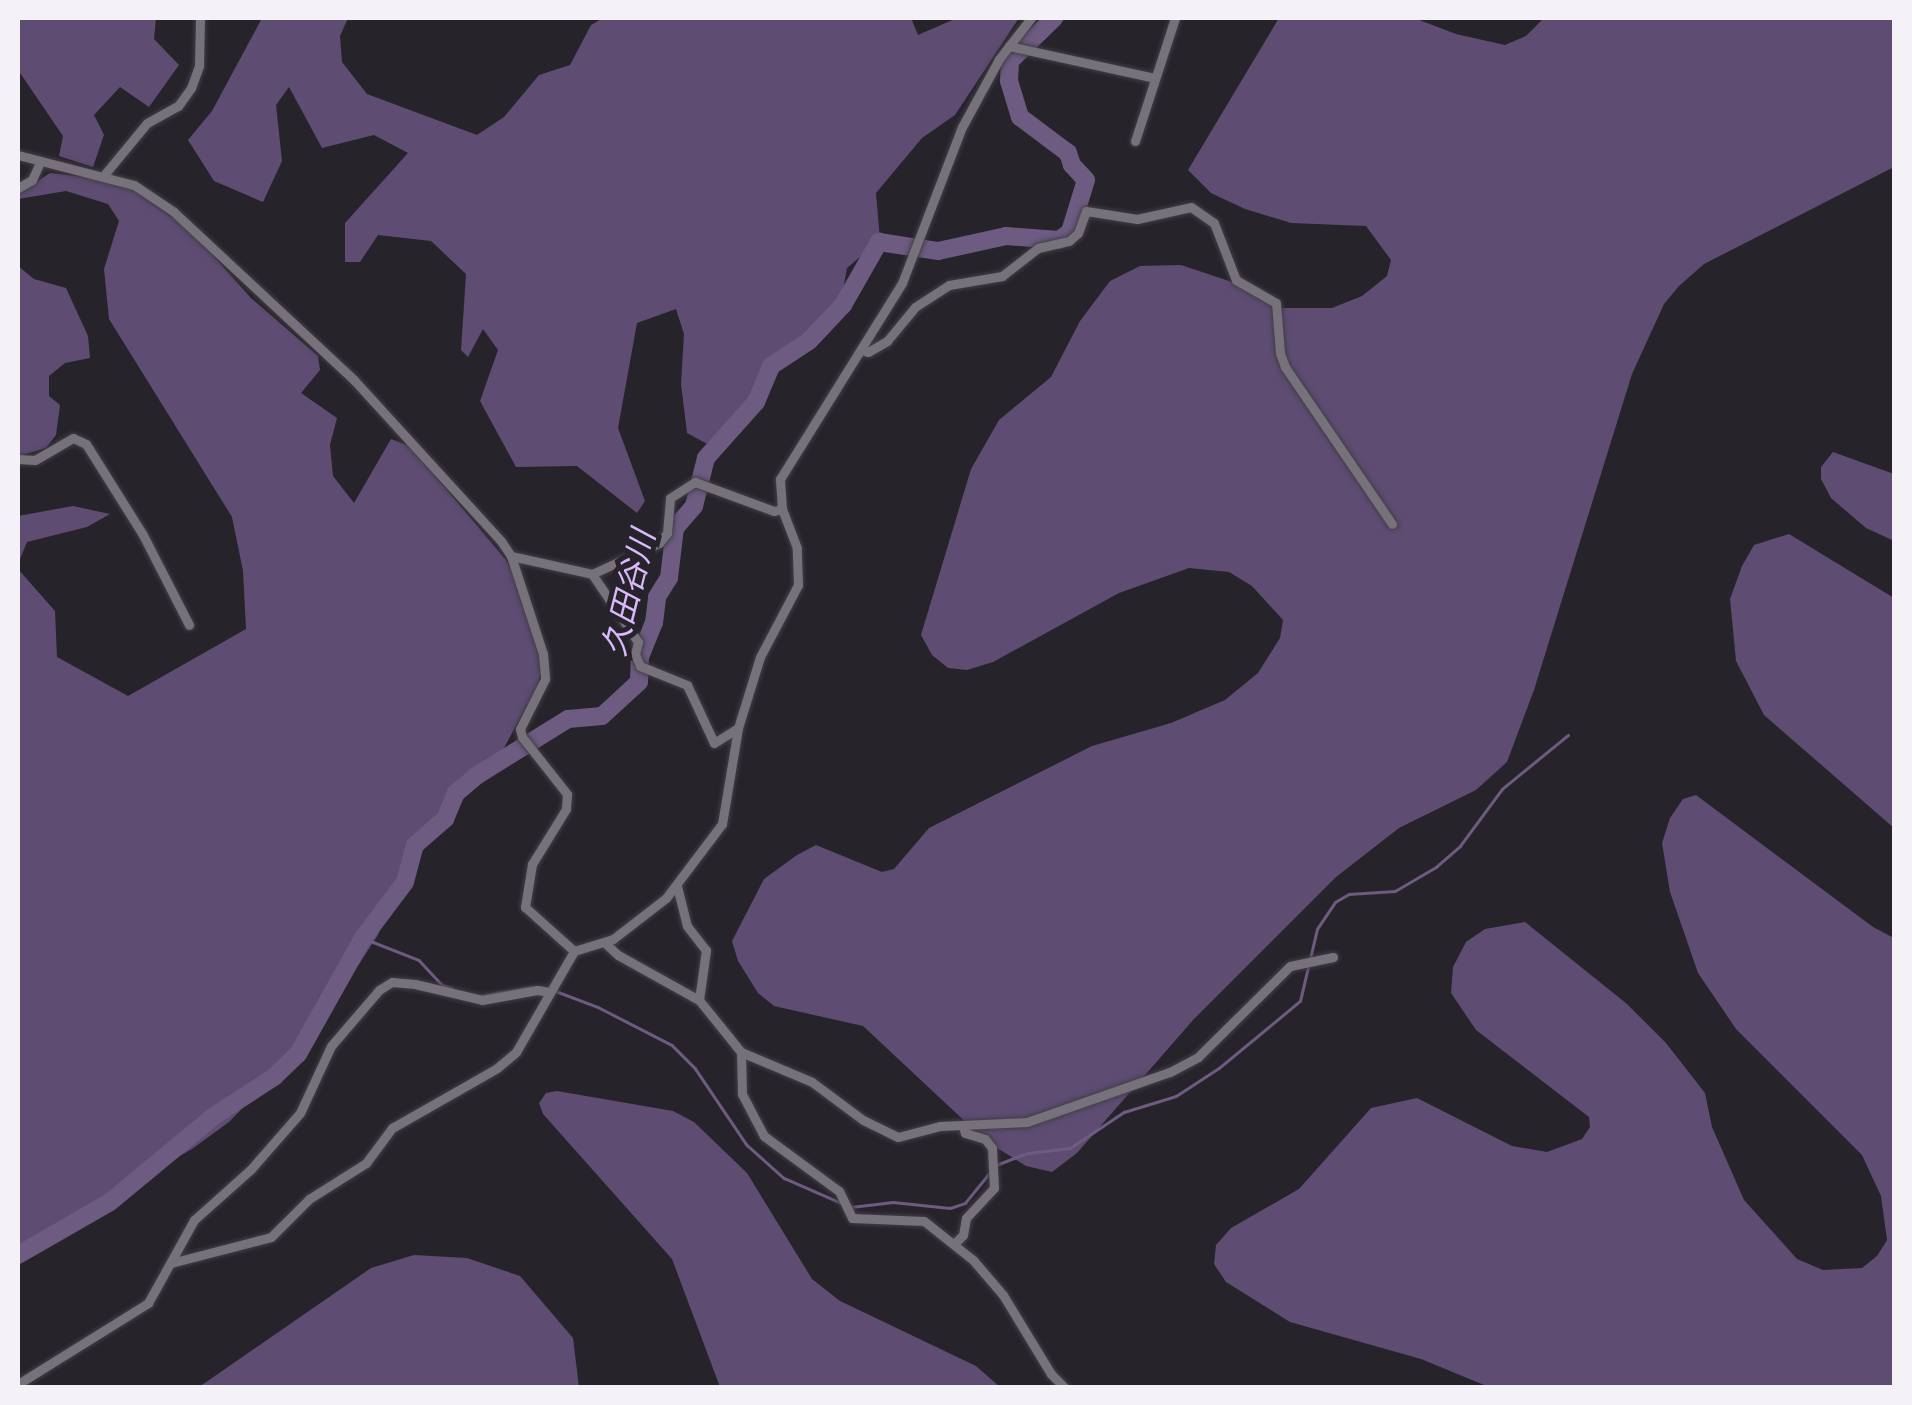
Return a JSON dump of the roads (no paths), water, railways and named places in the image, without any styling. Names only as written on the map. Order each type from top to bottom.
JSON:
[{"type":"street","points":[[104,175],[147,124],[178,106],[191,88],[199,66],[200,18]]},
{"type":"street","points":[[172,1263],[271,1237],[309,1199],[366,1163],[392,1128],[413,1113],[446,1100],[516,1052],[574,951],[605,943],[677,886],[722,824],[738,728],[767,640],[798,585],[796,548],[782,509],[780,479],[862,350],[916,251],[962,127],[1031,18]]},
{"type":"street","points":[[1135,141],[1175,18]]},
{"type":"street","points":[[1013,47],[1155,78]]},
{"type":"street","points":[[18,155],[104,175],[152,196],[212,244],[354,380],[510,556],[544,667],[544,680],[520,730],[567,794],[566,809],[532,864],[526,907],[574,951]]},
{"type":"street","points":[[18,188],[32,180],[40,162]]},
{"type":"street","points":[[862,350],[888,341],[916,307],[950,284],[1002,276],[1038,248],[1070,241],[1078,234],[1086,211],[1137,219],[1191,207],[1214,222],[1236,280],[1276,304],[1285,367],[1392,524]]},
{"type":"street","points":[[18,459],[36,460],[73,438],[86,444],[144,535],[190,625]]},
{"type":"street","points":[[510,556],[592,574],[659,542],[667,533],[670,498],[695,482],[774,510],[782,509]]},
{"type":"street","points":[[592,574],[638,642],[635,654],[640,666],[686,685],[714,742],[738,728]]},
{"type":"street","points":[[677,886],[687,926],[706,950],[699,1000]]},
{"type":"street","points":[[605,943],[618,956],[699,1000],[741,1052],[812,1082],[882,1132],[911,1136],[940,1126],[1027,1122],[1170,1072],[1198,1057],[1290,966],[1316,964],[1332,956]]},
{"type":"street","points":[[18,1384],[148,1304],[194,1220],[251,1169],[300,1113],[331,1046],[378,990],[392,982],[415,984],[482,1000],[536,990],[550,992]]},
{"type":"street","points":[[741,1052],[742,1094],[764,1136],[839,1191],[852,1218],[924,1221],[955,1243],[1004,1295],[1051,1374],[1065,1388]]},
{"type":"street","points":[[955,1243],[964,1235],[966,1218],[994,1188],[992,1148],[985,1138],[964,1133],[963,1127]]},
{"type":"waterway","name":"久田谷川","points":[[18,1255],[110,1202],[214,1116],[274,1077],[298,1054],[363,938],[405,882],[415,845],[445,819],[456,793],[476,776],[568,719],[602,716],[639,682],[640,657],[654,623],[657,597],[669,578],[675,528],[694,506],[706,458],[756,402],[771,366],[809,341],[843,305],[879,242],[938,251],[1006,236],[1059,240],[1070,232],[1086,180],[1072,165],[1068,153],[1020,117],[1009,81],[1010,61],[1054,18]]},
{"type":"waterway","points":[[996,1165],[1028,1153],[1070,1148],[1124,1112],[1176,1096],[1219,1068],[1300,1001],[1317,929],[1335,902],[1349,894],[1395,891],[1436,867],[1460,846],[1502,789],[1568,735]]},
{"type":"waterway","points":[[363,938],[419,960],[442,985],[452,988]]},
{"type":"waterway","points":[[479,996],[530,987]]},
{"type":"waterway","points":[[553,990],[598,1007],[672,1045],[695,1068],[747,1145],[784,1178],[839,1202]]},
{"type":"waterway","points":[[851,1207],[893,1202],[950,1208],[965,1203],[991,1171]]}]
